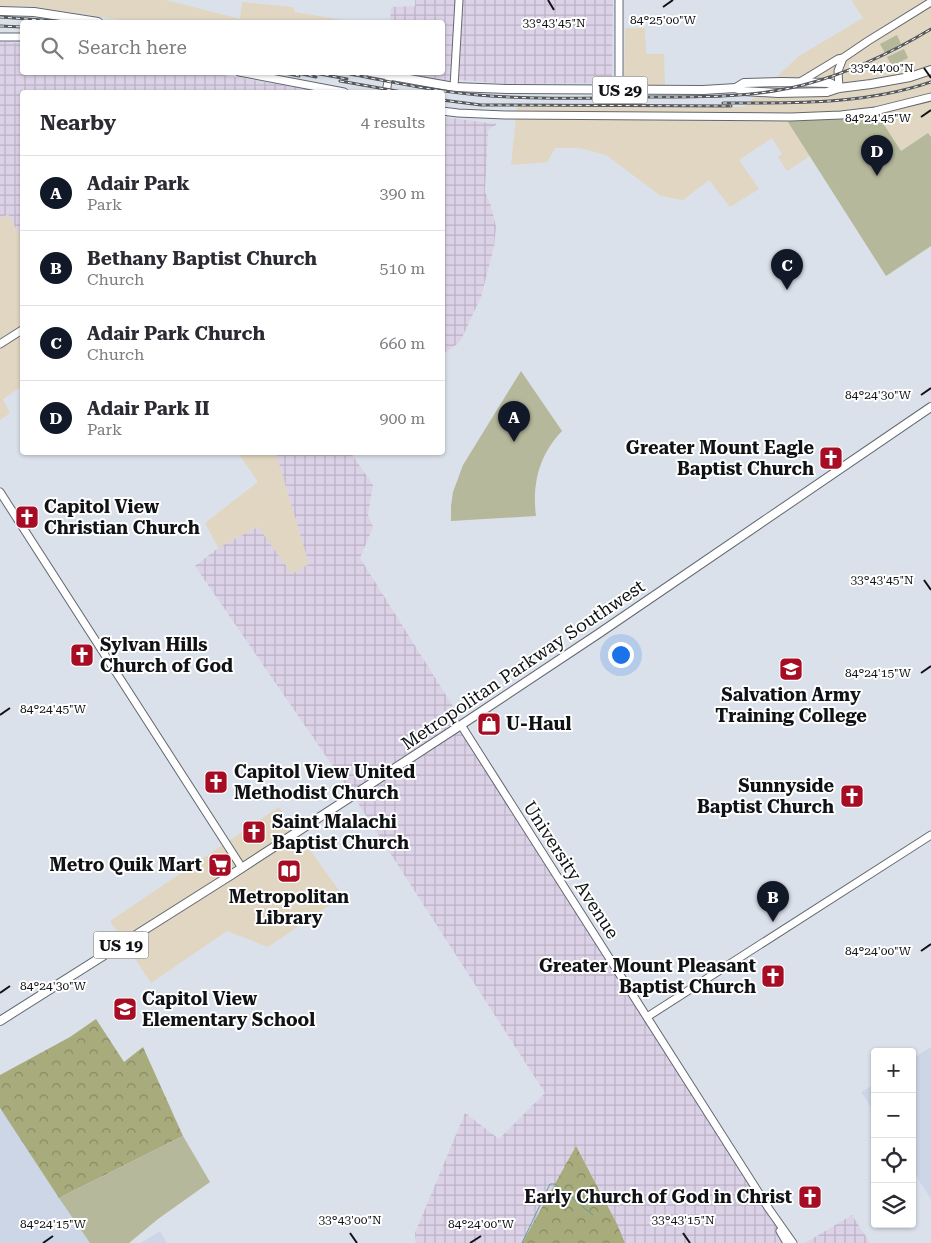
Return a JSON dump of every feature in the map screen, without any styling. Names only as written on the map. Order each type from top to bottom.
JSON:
[{"type":"main road","points":[[2,11],[34,12],[85,20]]},
{"type":"main road","name":"US 29","points":[[384,75],[454,87],[619,90],[736,88],[743,91],[778,93],[827,92],[839,88],[910,77],[931,70]]},
{"type":"main road","name":"US 29","points":[[736,88],[750,82],[830,83],[839,88]]},
{"type":"main road","name":"Metropolitan Parkway Southwest","points":[[0,1021],[242,868],[461,725],[931,407]]},
{"type":"street","points":[[454,87],[459,0]]},
{"type":"street","points":[[619,0],[619,90]]},
{"type":"street","points":[[799,83],[838,59],[843,58],[931,2]]},
{"type":"street","points":[[0,4],[2,11]]},
{"type":"street","points":[[0,37],[20,37]]},
{"type":"street","points":[[839,88],[838,72],[843,58]]},
{"type":"street","points":[[255,75],[334,90]]},
{"type":"street","points":[[386,90],[389,76]]},
{"type":"street","points":[[445,112],[458,114],[523,116],[790,117],[841,115],[874,111],[910,104],[931,97]]},
{"type":"street","points":[[0,344],[20,331]]},
{"type":"street","points":[[0,492],[242,868]]},
{"type":"street","name":"University Avenue","points":[[461,725],[793,1243]]},
{"type":"street","points":[[647,1017],[931,835]]},
{"type":"street","name":"University Avenue","points":[[769,1208],[786,1243]]},
{"type":"shaded area","points":[[0,0],[166,0],[240,19],[242,2],[293,7],[295,12],[342,20],[121,20],[31,6],[0,6]]},
{"type":"shaded area","points":[[415,0],[613,0],[612,83],[507,84],[459,80],[447,81],[410,75],[445,75],[445,20],[390,20],[391,7],[415,6]]},
{"type":"shaded area","points":[[853,0],[931,0],[931,137],[928,133],[901,151],[788,122],[810,156],[787,171],[778,157],[782,154],[772,138],[739,160],[759,189],[730,207],[709,180],[683,200],[661,196],[606,155],[579,148],[555,148],[547,162],[511,165],[517,107],[744,107],[799,56],[863,18]]},
{"type":"shaded area","points":[[625,28],[645,28],[646,54],[664,54],[665,86],[627,86],[624,83]]},
{"type":"shaded area","points":[[0,42],[20,43],[20,75],[224,75],[312,90],[20,90],[20,235],[8,214],[0,219]]},
{"type":"shaded area","points":[[445,117],[497,124],[488,130],[485,192],[491,206],[496,227],[494,247],[481,297],[460,342],[445,353]]},
{"type":"shaded area","points":[[8,214],[20,235],[20,387],[3,399],[10,413],[0,420],[0,219]]},
{"type":"shaded area","points":[[239,455],[277,455],[309,564],[292,575],[258,527],[218,548],[205,523],[258,482]]},
{"type":"shaded area","points":[[277,455],[352,455],[373,485],[368,515],[373,527],[360,558],[652,1024],[792,1243],[625,1243],[576,1147],[522,1243],[416,1243],[415,1233],[465,1113],[499,1139],[545,1093],[352,794],[195,566],[218,548],[258,527],[292,574],[309,564]]},
{"type":"shaded area","points":[[279,807],[343,896],[268,947],[227,931],[151,983],[110,921]]},
{"type":"shaded area","points":[[931,1047],[931,1199],[916,1176],[916,1056]]},
{"type":"shaded area","points":[[871,1086],[871,1107],[861,1092]]},
{"type":"shaded area","points":[[0,1110],[7,1118],[90,1243],[0,1243]]},
{"type":"shaded area","points":[[852,1215],[870,1243],[805,1243]]},
{"type":"shaded area","points":[[160,1231],[167,1243],[141,1243]]},
{"type":"green space","points":[[897,35],[901,44],[885,53],[880,44]]},
{"type":"green space","points":[[904,49],[908,58],[892,66],[887,57]]},
{"type":"green space","points":[[875,111],[901,151],[928,133],[931,137],[931,246],[886,276],[788,122],[791,117]]},
{"type":"green space","points":[[521,371],[562,431],[548,450],[539,470],[535,493],[536,516],[451,521],[453,492],[463,465]]},
{"type":"green space","points":[[96,1019],[124,1062],[143,1047],[183,1136],[59,1198],[0,1108],[0,1075],[70,1037]]},
{"type":"green space","points":[[183,1136],[210,1182],[158,1219],[129,1243],[90,1243],[59,1198]]},
{"type":"green space","points":[[576,1146],[625,1243],[522,1243]]},
{"type":"waterway","points":[[522,1243],[550,1184],[555,1184],[593,1215]]},
{"type":"railway","points":[[0,17],[41,20]]},
{"type":"railway","points":[[0,26],[20,27]]},
{"type":"railway","points":[[445,91],[499,97],[542,98],[746,95],[803,85],[837,75],[885,54],[931,29]]},
{"type":"railway","points":[[294,75],[299,76]]},
{"type":"railway","points":[[307,75],[316,77]]},
{"type":"railway","points":[[325,75],[347,79]]},
{"type":"railway","points":[[356,75],[440,90]]},
{"type":"railway","points":[[340,81],[391,90]]},
{"type":"railway","points":[[723,103],[854,99],[906,90],[931,82]]},
{"type":"railway","points":[[445,100],[481,105],[731,106]]},
{"type":"place","name":"Adair Park II","points":[[877,176]]},
{"type":"place","name":"Adair Park Church","points":[[787,290]]},
{"type":"place","name":"Adair Park","points":[[514,442]]},
{"type":"place","name":"Greater Mount Eagle Baptist Church","points":[[831,458]]},
{"type":"place","name":"Capitol View Christian Church","points":[[27,517]]},
{"type":"place","name":"Sylvan Hills Church of God","points":[[82,655]]},
{"type":"place","name":"Salvation Army Training College","points":[[791,669]]},
{"type":"place","name":"U-Haul","points":[[489,724]]},
{"type":"place","name":"Capitol View United Methodist Church","points":[[216,782]]},
{"type":"place","name":"Sunnyside Baptist Church","points":[[852,796]]},
{"type":"place","name":"Saint Malachi Baptist Church","points":[[254,832]]},
{"type":"place","name":"Metro Quik Mart","points":[[220,865]]},
{"type":"place","name":"Metropolitan Library","points":[[289,871]]},
{"type":"place","name":"Bethany Baptist Church","points":[[773,922]]},
{"type":"place","name":"Greater Mount Pleasant Baptist Church","points":[[773,976]]},
{"type":"place","name":"Capitol View Elementary School","points":[[125,1009]]},
{"type":"place","name":"Early Church of God in Christ","points":[[810,1197]]}]
